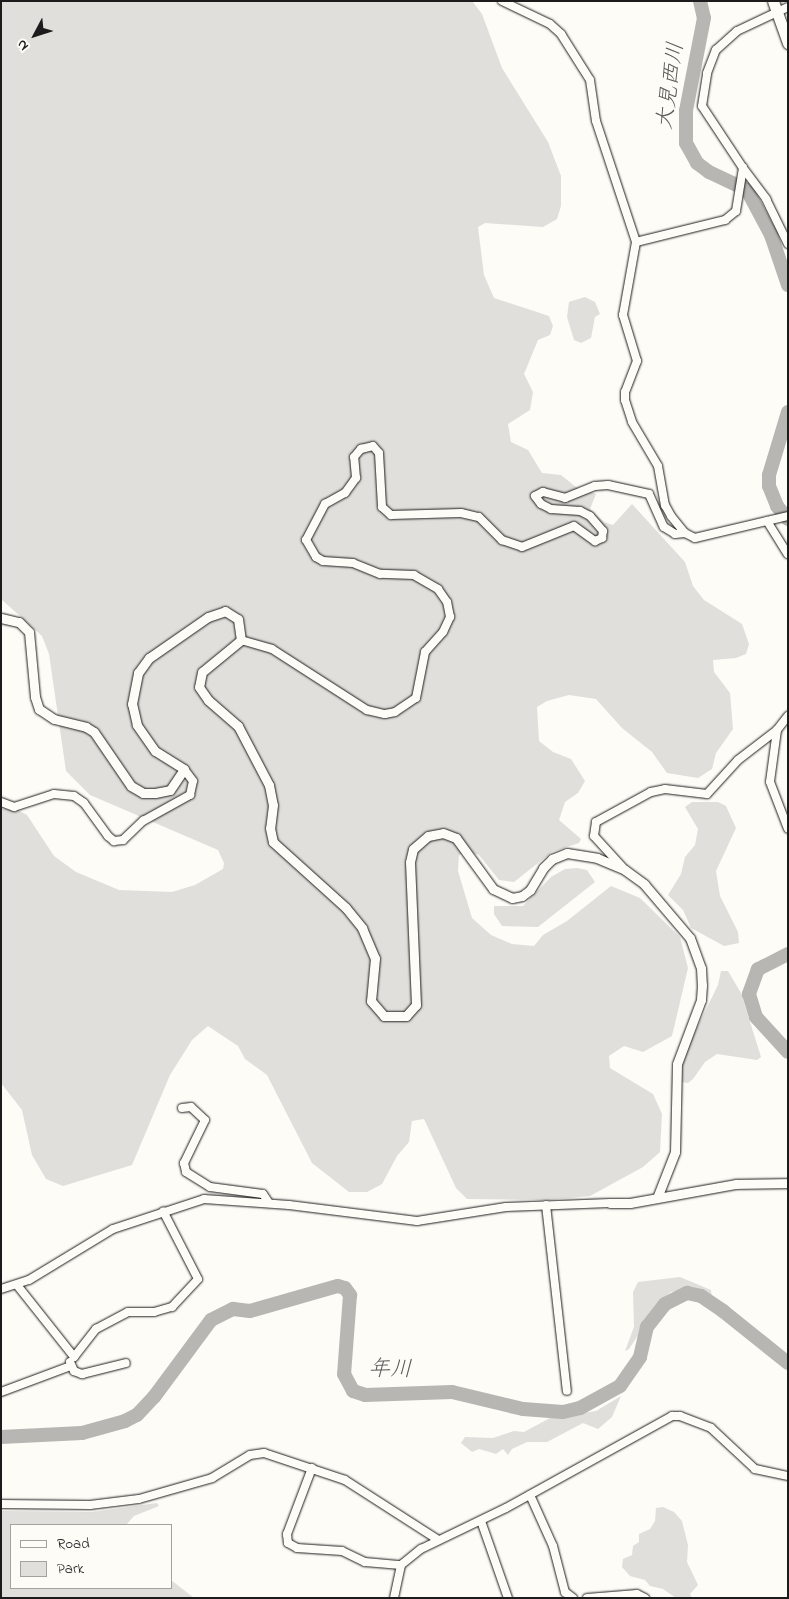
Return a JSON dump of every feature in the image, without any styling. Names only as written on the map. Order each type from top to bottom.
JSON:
[{"type":"main road","points":[[774,6],[788,44]]},
{"type":"street","points":[[502,1],[550,24],[582,65],[594,93],[596,121],[636,242],[623,315],[637,361],[625,392],[625,400],[632,422],[658,466],[666,505],[685,533]]},
{"type":"street","points":[[788,7],[774,6],[737,31],[721,45],[709,63],[702,106],[743,170],[766,199],[788,244]]},
{"type":"street","points":[[636,242],[725,220],[736,211],[743,170]]},
{"type":"street","points":[[241,640],[272,649],[367,710],[385,714],[395,712],[416,698],[425,652],[443,632],[450,617],[447,602],[438,588],[414,575],[380,574],[353,564],[324,561],[316,557],[306,540],[326,504],[345,493],[356,478],[354,457],[361,449],[373,446],[379,453],[382,507],[391,515],[470,515],[479,517],[502,540],[522,547],[574,526],[595,541],[602,538],[603,530],[590,516],[580,511],[551,509],[541,504],[535,496],[543,492],[565,498],[595,486],[608,485],[649,494],[664,527],[670,532],[685,533],[695,538],[788,516]]},
{"type":"street","points":[[770,520],[788,554]]},
{"type":"street","points":[[1,802],[14,807],[54,794],[74,796],[84,803],[108,836],[114,841],[123,840],[143,822],[190,796],[193,781],[184,769],[155,751],[137,724],[132,704],[138,673],[149,658],[172,639],[216,612],[225,611],[238,619],[241,640]]},
{"type":"street","points":[[1,618],[19,622],[29,632],[35,698],[39,709],[54,719],[86,727],[94,732],[136,790],[164,793],[174,786],[184,769]]},
{"type":"street","points":[[241,640],[202,672],[199,687],[208,700],[238,726],[266,778],[273,805],[270,828],[273,842],[346,908],[362,928],[375,958],[371,1002],[380,1014],[398,1018],[411,1012],[416,1005],[410,862],[413,849],[428,836],[443,833],[456,838],[493,889],[512,898],[522,896],[534,884],[548,863],[567,853],[596,858],[624,870],[644,884],[675,918],[690,938],[701,968],[701,1000],[677,1064],[674,1152],[657,1198]]},
{"type":"street","points":[[624,870],[594,836],[596,822],[651,792],[665,789],[707,794],[738,760],[777,730],[788,716]]},
{"type":"street","points":[[777,730],[770,782],[788,829]]},
{"type":"street","points":[[182,1108],[191,1106],[205,1120],[184,1163],[186,1172],[210,1186],[263,1194],[268,1203]]},
{"type":"street","points":[[1,1289],[17,1284],[113,1229],[204,1199],[268,1203],[417,1221],[506,1207],[610,1203],[657,1198],[736,1184],[788,1183]]},
{"type":"street","points":[[546,1205],[567,1391]]},
{"type":"street","points":[[1,1392],[70,1366],[74,1356],[96,1329],[128,1312],[154,1312],[172,1307],[198,1279],[163,1211]]},
{"type":"street","points":[[17,1284],[74,1356]]},
{"type":"street","points":[[70,1366],[82,1374],[126,1363]]},
{"type":"street","points":[[312,1468],[287,1534],[288,1542],[297,1548],[342,1551],[365,1562],[401,1565],[438,1539],[481,1521],[672,1416],[680,1416],[711,1428],[756,1469],[788,1476]]},
{"type":"street","points":[[1,1504],[90,1505],[140,1499],[212,1478],[250,1455],[264,1453],[312,1468],[365,1490],[438,1539]]},
{"type":"street","points":[[530,1494],[553,1546],[563,1596],[573,1598]]},
{"type":"street","points":[[481,1521],[508,1598]]},
{"type":"street","points":[[394,1598],[401,1565]]},
{"type":"street","points":[[587,1598],[637,1594],[645,1598]]},
{"type":"green space","points":[[1,1],[472,1],[482,14],[502,68],[548,142],[561,176],[561,206],[557,219],[543,227],[485,223],[478,227],[484,275],[494,298],[549,316],[553,326],[550,335],[538,340],[524,374],[533,392],[530,410],[508,424],[511,442],[528,450],[542,473],[561,475],[576,487],[596,494],[590,509],[604,522],[613,525],[632,504],[685,562],[693,586],[704,600],[742,624],[749,644],[746,654],[736,658],[713,660],[714,672],[730,693],[733,729],[716,753],[712,769],[698,778],[667,773],[652,752],[622,728],[596,699],[569,695],[547,701],[537,707],[539,741],[553,752],[571,759],[585,781],[578,793],[565,802],[559,820],[581,839],[579,843],[552,852],[514,882],[499,880],[479,855],[467,851],[459,855],[458,871],[472,918],[491,935],[512,944],[534,946],[543,935],[567,921],[611,886],[640,898],[680,937],[688,968],[672,1036],[643,1052],[624,1046],[609,1056],[610,1068],[653,1094],[662,1114],[660,1152],[643,1167],[590,1196],[549,1200],[467,1199],[456,1188],[424,1119],[412,1121],[409,1142],[397,1156],[382,1184],[367,1192],[349,1192],[312,1163],[267,1075],[245,1059],[238,1046],[208,1026],[192,1040],[170,1075],[132,1165],[63,1186],[46,1179],[32,1155],[22,1110],[1,1083],[1,809],[16,809],[27,815],[54,856],[76,872],[119,890],[172,892],[195,885],[223,869],[224,863],[218,850],[90,795],[66,771],[49,654],[42,636],[1,599]]},
{"type":"green space","points":[[585,297],[595,302],[600,314],[595,317],[591,338],[581,343],[574,340],[567,317],[569,302]]},
{"type":"green space","points":[[692,802],[718,802],[726,806],[736,828],[716,871],[720,896],[738,932],[739,943],[724,946],[691,928],[683,910],[668,895],[681,874],[685,857],[695,845],[698,829],[685,807]]},
{"type":"green space","points":[[577,868],[587,870],[595,882],[538,927],[502,926],[494,914],[494,906],[523,906],[551,877],[565,869]]},
{"type":"green space","points":[[721,971],[728,971],[741,993],[761,1057],[757,1060],[717,1054],[705,1062],[688,1083],[682,1082],[680,1071],[686,1050],[718,985]]},
{"type":"green space","points":[[680,1277],[711,1290],[712,1298],[686,1289],[671,1292],[662,1299],[629,1349],[625,1351],[634,1327],[633,1292],[638,1282]]},
{"type":"green space","points":[[621,1396],[612,1417],[598,1429],[583,1423],[547,1442],[527,1442],[512,1449],[508,1455],[503,1449],[496,1454],[479,1449],[472,1452],[461,1443],[465,1437],[493,1438],[514,1431],[524,1432],[550,1418],[596,1411]]},
{"type":"green space","points":[[157,1503],[159,1506],[134,1516],[127,1524],[10,1524],[10,1589],[172,1589],[172,1581],[194,1598],[1,1598],[1,1511],[92,1512]]},
{"type":"green space","points":[[663,1507],[674,1512],[682,1521],[688,1545],[687,1562],[698,1585],[690,1594],[692,1598],[676,1598],[663,1589],[650,1586],[645,1580],[630,1576],[622,1567],[623,1559],[632,1555],[633,1546],[639,1542],[639,1534],[650,1529],[655,1521],[656,1508]]},
{"type":"waterway","name":"大見西川","points":[[700,1],[704,18],[686,111],[686,143],[697,163],[709,172],[747,190],[771,235],[788,285]]},
{"type":"waterway","name":"大見西川","points":[[788,412],[769,475],[769,486],[777,506],[788,519]]},
{"type":"waterway","name":"大見西川","points":[[788,954],[758,969],[749,994],[756,1017],[788,1052]]},
{"type":"waterway","name":"年川","points":[[1,1437],[82,1433],[125,1421],[137,1415],[154,1397],[211,1320],[233,1309],[250,1311],[338,1286],[345,1288],[350,1295],[344,1374],[353,1391],[365,1395],[452,1392],[523,1409],[563,1412],[580,1408],[620,1386],[640,1357],[647,1327],[665,1304],[687,1293],[701,1296],[723,1311],[788,1363]]}]
